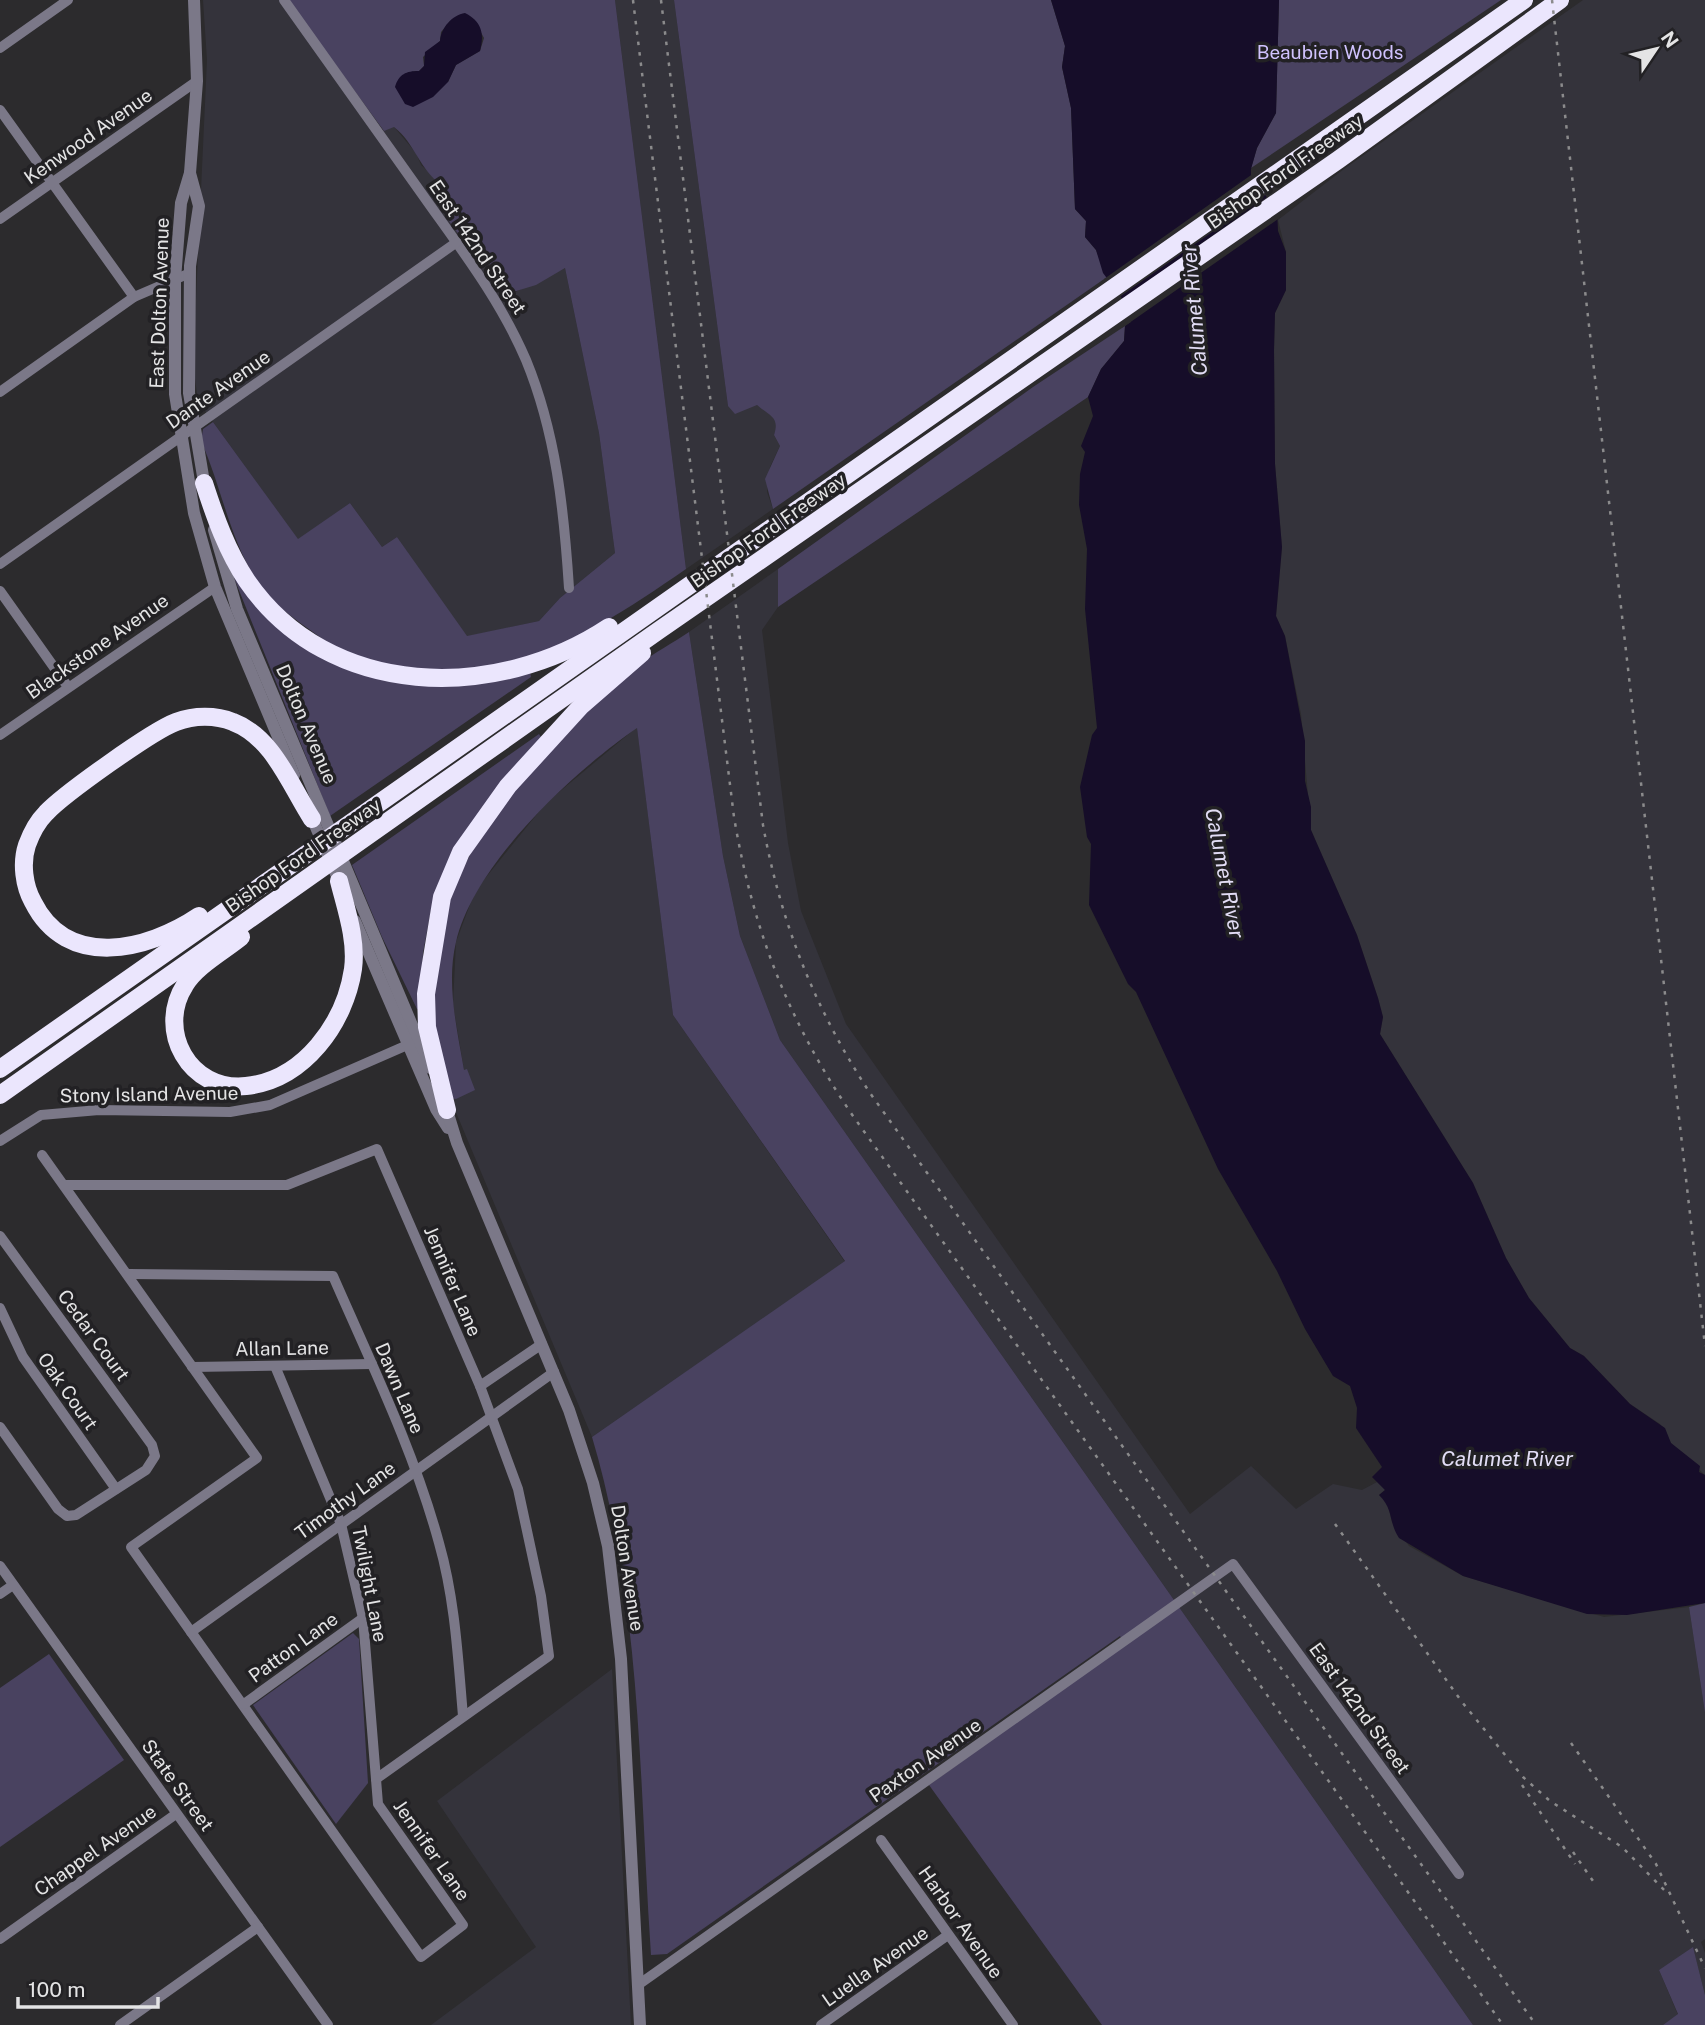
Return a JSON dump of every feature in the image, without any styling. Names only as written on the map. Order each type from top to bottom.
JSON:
[{"type":"highway","name":"Bishop Ford Freeway","points":[[0,1095],[665,626],[1338,160],[1560,0]]},
{"type":"highway","name":"Bishop Ford Freeway","points":[[0,1069],[1323,138],[1520,3]]},
{"type":"highway","points":[[204,483],[216,520],[233,556],[265,603],[293,629],[318,647],[343,661],[379,672],[439,680],[475,677],[515,669],[573,648],[624,618],[662,604]]},
{"type":"highway","points":[[447,1110],[427,1027],[426,994],[442,897],[461,852],[517,776],[581,706],[637,659],[665,626]]},
{"type":"highway","points":[[281,870],[165,935],[137,945],[111,948],[87,945],[64,937],[49,927],[29,894],[24,875],[26,848],[43,815],[52,806],[156,732],[176,722],[196,717],[210,716],[233,721],[261,740],[312,819]]},
{"type":"highway","points":[[300,883],[271,913],[186,982],[176,1001],[172,1023],[177,1047],[190,1065],[208,1079],[226,1085],[247,1086],[279,1075],[306,1058],[328,1037],[344,1004],[353,968],[353,939],[339,881]]},
{"type":"street","points":[[0,48],[68,0]]},
{"type":"street","name":"East Dolton Avenue","points":[[189,431],[175,394],[175,279],[181,203],[190,173],[197,81],[194,0]]},
{"type":"street","name":"East 142nd Street","points":[[284,0],[457,242],[509,324],[538,395],[562,498],[569,588]]},
{"type":"street","name":"Kenwood Avenue","points":[[0,219],[197,81]]},
{"type":"street","points":[[0,110],[134,297]]},
{"type":"street","name":"East Dolton Avenue","points":[[189,431],[190,273],[199,206],[190,173]]},
{"type":"street","name":"Dante Avenue","points":[[0,564],[457,242]]},
{"type":"street","points":[[0,392],[134,297],[190,273]]},
{"type":"street","name":"Dolton Avenue","points":[[189,431],[218,547],[237,609],[414,1042],[436,1109],[457,1143]]},
{"type":"street","name":"Dolton Avenue","points":[[189,431],[194,513],[215,587],[339,881],[447,1110],[457,1143],[554,1372],[593,1483],[614,1577],[640,2025]]},
{"type":"street","name":"Blackstone Avenue","points":[[0,735],[215,587]]},
{"type":"street","points":[[0,591],[68,687]]},
{"type":"street","name":"Stony Island Avenue","points":[[0,1141],[41,1115],[99,1110],[230,1112],[270,1105],[414,1042]]},
{"type":"street","name":"Jennifer Lane","points":[[42,1155],[257,1458],[131,1547],[421,1957],[463,1925],[378,1804],[376,1779],[549,1656],[541,1596],[518,1489],[480,1386],[377,1149],[287,1185],[64,1185]]},
{"type":"street","name":"Cedar Court","points":[[0,1236],[152,1445],[155,1456],[146,1470],[116,1489]]},
{"type":"street","name":"Dawn Lane","points":[[129,1275],[333,1276],[416,1471],[440,1544],[455,1622],[463,1716]]},
{"type":"street","name":"Oak Court","points":[[0,1308],[23,1357],[116,1489]]},
{"type":"street","points":[[480,1386],[542,1344]]},
{"type":"street","name":"Allan Lane","points":[[192,1367],[372,1364]]},
{"type":"street","name":"Twilight Lane","points":[[275,1366],[341,1524],[363,1618],[376,1779]]},
{"type":"street","name":"Timothy Lane","points":[[191,1632],[554,1372]]},
{"type":"street","points":[[0,1427],[58,1509],[67,1516],[76,1515],[116,1489]]},
{"type":"street","name":"East 142nd Street","points":[[1233,1564],[1459,1874]]},
{"type":"street","name":"Paxton Avenue","points":[[638,1985],[1233,1564]]},
{"type":"street","name":"State Street","points":[[0,1566],[328,2025]]},
{"type":"street","points":[[0,1594],[13,1585]]},
{"type":"street","name":"Patton Lane","points":[[244,1704],[363,1618]]},
{"type":"street","name":"Chappel Avenue","points":[[0,1939],[176,1814]]},
{"type":"street","name":"Harbor Avenue","points":[[881,1840],[1013,2025]]},
{"type":"street","points":[[120,2025],[258,1927]]},
{"type":"street","name":"Luella Avenue","points":[[821,2025],[948,1935]]},
{"type":"street","points":[[836,2015],[843,2025]]},
{"type":"shaded area","points":[[203,0],[279,0],[376,136],[388,127],[394,127],[416,153],[421,165],[443,185],[498,273],[501,285],[513,293],[565,268],[599,433],[615,553],[560,598],[539,621],[466,637],[397,537],[382,547],[350,503],[298,540],[198,401],[193,364],[207,60]]},
{"type":"shaded area","points":[[615,0],[674,0],[728,406],[757,405],[775,416],[778,424],[774,435],[780,446],[770,467],[767,492],[773,509],[686,569]]},
{"type":"shaded area","points":[[1583,0],[1705,0],[1705,1475],[1671,1443],[1660,1424],[1630,1404],[1584,1356],[1570,1348],[1529,1298],[1506,1258],[1473,1183],[1380,1034],[1383,1017],[1357,935],[1311,830],[1301,714],[1285,636],[1276,616],[1282,547],[1275,464],[1275,313],[1286,290],[1286,252],[1278,220],[1344,169]]},
{"type":"shaded area","points":[[778,569],[778,607],[762,630],[788,843],[801,911],[846,1024],[1190,1514],[1251,1466],[1296,1509],[1333,1484],[1362,1490],[1379,1481],[1385,1490],[1379,1495],[1387,1501],[1392,1522],[1409,1546],[1463,1576],[1604,1617],[1689,1607],[1705,1713],[1705,1939],[1701,1942],[1705,1953],[1705,1995],[1693,1948],[1659,1970],[1678,2015],[1663,2025],[1473,2025],[780,1040],[740,936],[723,856],[689,632]]},
{"type":"shaded area","points":[[637,727],[673,1015],[845,1262],[592,1437],[450,1098],[464,1070],[453,1004],[456,942],[475,891],[546,803]]},
{"type":"shaded area","points":[[612,1669],[631,2025],[431,2025],[536,1947],[437,1801]]},
{"type":"green space","points":[[288,0],[615,0],[686,569],[583,634],[509,663],[470,670],[430,671],[359,657],[327,642],[285,611],[258,583],[233,531],[201,441],[203,429],[213,422],[298,539],[350,503],[382,547],[397,537],[467,636],[539,621],[560,598],[615,553],[599,433],[565,268],[536,285],[506,294],[484,252],[473,252],[449,221],[440,195],[442,185],[428,172],[394,127],[384,131]],"holes":[[[448,24],[477,25],[484,38],[480,51],[456,65],[448,82],[412,71],[419,71],[424,66],[423,57],[440,41],[441,32]]]},
{"type":"green space","points":[[674,0],[1051,0],[1065,46],[1062,67],[1071,108],[1075,209],[1086,221],[1085,237],[1096,250],[1107,277],[773,509],[765,479],[780,446],[774,435],[775,420],[757,405],[735,414],[728,406]]},
{"type":"green space","name":"Beaubien Woods","points":[[1279,0],[1501,0],[1251,168],[1257,148],[1276,113]]},
{"type":"green space","points":[[1125,326],[1124,341],[1101,369],[1088,397],[778,607],[778,569],[1033,387]]},
{"type":"green space","points":[[228,563],[296,640],[338,665],[385,680],[429,685],[530,671],[531,677],[330,816]]},
{"type":"green space","points":[[689,632],[723,856],[740,936],[780,1040],[1473,2025],[1102,2025],[929,1785],[1125,1644],[1120,1636],[667,1954],[651,1955],[636,1694],[629,1629],[621,1564],[592,1437],[845,1261],[673,1015],[637,728],[584,769],[529,822],[483,882],[466,912],[453,958],[452,990],[464,1070],[467,1069],[475,1090],[456,1099],[450,1098],[434,1020],[432,989],[442,926],[457,881],[479,839],[505,799],[569,727],[604,694],[646,660]]},
{"type":"green space","points":[[539,734],[541,737],[448,865],[431,910],[423,953],[420,1009],[417,1009],[382,937],[352,865]]},
{"type":"green space","points":[[1705,1603],[1705,1713],[1689,1607]]},
{"type":"green space","points":[[353,1633],[359,1639],[368,1783],[336,1824],[253,1705]]},
{"type":"green space","points":[[49,1654],[124,1760],[0,1847],[0,1688]]},
{"type":"green space","points":[[1693,1947],[1705,1995],[1705,2025],[1663,2025],[1678,2014],[1659,1970]]},
{"type":"water","name":"Calumet River","points":[[1051,0],[1279,0],[1276,113],[1257,148],[1251,177],[1277,210],[1278,231],[1286,252],[1286,290],[1275,313],[1275,464],[1282,547],[1276,616],[1285,636],[1305,741],[1305,781],[1311,807],[1311,830],[1357,935],[1383,1017],[1380,1034],[1473,1183],[1506,1258],[1529,1298],[1570,1348],[1584,1356],[1630,1404],[1665,1428],[1671,1443],[1700,1466],[1699,1472],[1705,1475],[1705,1603],[1627,1615],[1587,1614],[1463,1576],[1399,1538],[1387,1506],[1379,1495],[1385,1490],[1372,1477],[1382,1467],[1356,1428],[1357,1408],[1350,1386],[1333,1376],[1218,1169],[1136,992],[1128,984],[1089,905],[1091,844],[1087,837],[1080,787],[1092,735],[1097,728],[1085,609],[1087,549],[1079,505],[1080,474],[1085,452],[1081,446],[1093,416],[1088,397],[1101,369],[1124,341],[1125,326],[1131,322],[1124,301],[1103,273],[1096,250],[1085,237],[1086,221],[1075,209],[1071,108],[1062,67],[1065,46]]},
{"type":"water","points":[[465,13],[475,20],[480,28],[480,51],[456,65],[448,82],[433,97],[413,107],[405,104],[395,87],[399,79],[407,73],[419,71],[424,66],[425,52],[440,41],[442,31],[448,23]]},
{"type":"pier","points":[[1254,173],[1268,193],[1118,298],[1104,279]]},
{"type":"pier","points":[[1270,195],[1277,202],[1281,217],[1122,328],[1127,317],[1120,301]]},
{"type":"railway","points":[[633,0],[734,817],[751,898],[776,973],[810,1045],[853,1116],[1503,2025]]},
{"type":"railway","points":[[661,0],[763,825],[780,897],[803,965],[833,1030],[870,1093],[1536,2025]]},
{"type":"railway","points":[[1552,0],[1705,1346]]},
{"type":"railway","points":[[1335,1524],[1462,1702],[1523,1777],[1550,1801],[1622,1847],[1667,1893]]},
{"type":"railway","points":[[1571,1743],[1656,1864],[1705,1968]]},
{"type":"railway","points":[[1522,1785],[1575,1864]]},
{"type":"railway","points":[[1573,1852],[1593,1881]]}]
